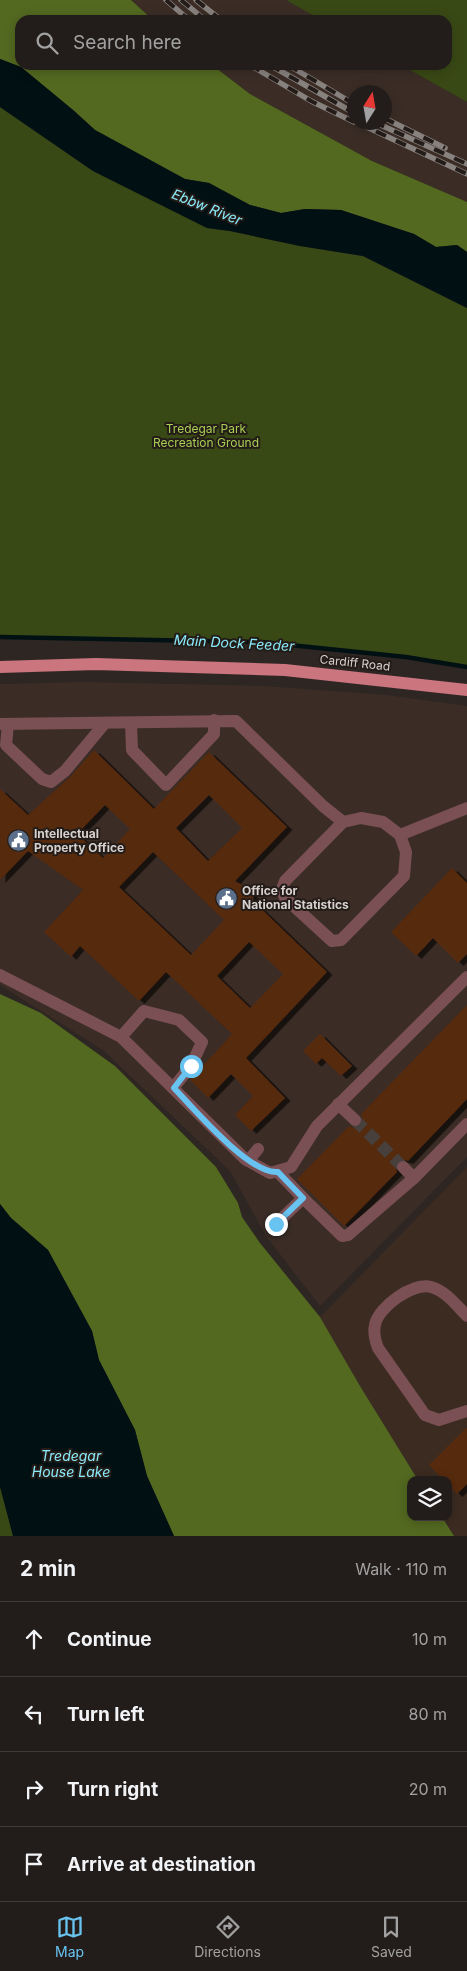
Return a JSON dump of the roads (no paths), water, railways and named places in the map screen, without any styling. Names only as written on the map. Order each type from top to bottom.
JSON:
[{"type":"main road","name":"Cardiff Road","points":[[0,667],[96,664],[285,670],[467,690]]},
{"type":"lane","points":[[131,723],[132,750],[166,785],[214,734],[214,720]]},
{"type":"lane","points":[[105,723],[65,770],[51,782],[42,779],[6,745],[4,724],[214,720],[236,722],[323,806],[343,822]]},
{"type":"lane","points":[[400,835],[467,808]]},
{"type":"lane","points":[[361,818],[383,822],[400,835],[406,852],[404,876],[341,940],[332,940],[285,898],[282,889],[286,881],[343,822],[361,818]]},
{"type":"lane","points":[[0,975],[121,1036],[248,1161],[261,1170],[270,1173],[290,1167],[317,1126],[467,977]]},
{"type":"lane","points":[[121,1036],[144,1011],[179,1020],[202,1042],[191,1066],[174,1088]]},
{"type":"lane","points":[[338,1104],[354,1120]]},
{"type":"lane","points":[[278,1172],[342,1236],[348,1235],[414,1178],[467,1124]]},
{"type":"lane","points":[[248,1161],[258,1149]]},
{"type":"lane","points":[[402,1167],[414,1178]]},
{"type":"lane","points":[[276,1224],[303,1198]]},
{"type":"lane","points":[[467,1316],[442,1291],[430,1286],[419,1286],[406,1291],[379,1314],[375,1324],[374,1336],[378,1348],[425,1415],[439,1420],[467,1411]]},
{"type":"water","name":"Ebbw River","points":[[0,59],[15,65],[15,70],[25,70],[95,130],[185,179],[209,183],[250,205],[281,213],[305,209],[341,210],[414,234],[436,247],[457,245],[467,252],[467,308],[363,256],[207,228],[93,171],[0,107]]},
{"type":"water","name":"Tredegar House Lake","points":[[0,1204],[11,1218],[48,1250],[92,1331],[99,1360],[135,1430],[147,1476],[174,1536],[13,1536],[0,1487]]},
{"type":"waterway","name":"Main Dock Feeder","points":[[0,637],[261,642],[406,657],[467,667]]},
{"type":"tunnel","points":[[355,1120],[403,1167]]},
{"type":"railway","points":[[166,0],[183,15]]},
{"type":"railway","points":[[181,0],[199,15]]},
{"type":"railway","points":[[196,0],[215,15]]},
{"type":"railway","points":[[258,70],[311,101],[347,119]]},
{"type":"railway","points":[[279,70],[347,109]]},
{"type":"railway","points":[[296,70],[347,100]]},
{"type":"railway","points":[[392,122],[445,148]]},
{"type":"railway","points":[[373,130],[467,174]]},
{"type":"railway","points":[[392,130],[467,164]]},
{"type":"place","name":"Intellectual Property Office","points":[[18,841]]},
{"type":"place","name":"Office for National Statistics","points":[[226,898]]},
{"type":"park label","name":"Tredegar Park Recreation Ground","points":[[206,436]]}]
